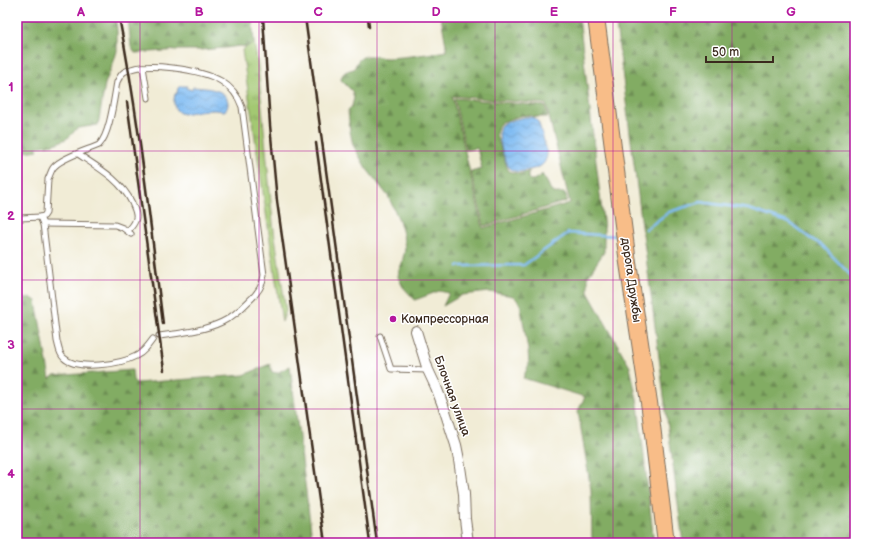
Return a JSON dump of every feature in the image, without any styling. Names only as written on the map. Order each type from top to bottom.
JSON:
[{"type":"main road","name":"дорога Дружбы","points":[[596,17],[627,255],[650,409],[666,543]]},
{"type":"street","name":"Блочная улица","points":[[416,331],[428,370],[444,408],[456,444],[464,494],[468,543]]},
{"type":"lane","points":[[143,67],[148,98]]},
{"type":"lane","points":[[17,220],[21,218],[44,216],[46,213],[48,179],[53,168],[59,162],[99,146],[108,129],[119,77],[125,72],[135,68],[164,67],[206,75],[221,81],[230,88],[238,96],[242,107],[264,281],[262,287],[255,295],[238,312],[228,319],[209,327],[159,336]]},
{"type":"lane","points":[[43,224],[115,226],[123,228],[129,232],[135,222],[135,211],[127,193],[118,183],[78,154]]},
{"type":"lane","points":[[40,217],[43,224],[60,354],[67,361],[85,365],[123,361],[141,353],[152,339]]},
{"type":"lane","points":[[380,336],[391,369],[428,370]]},
{"type":"green space","points":[[23,17],[116,17],[117,51],[105,84],[98,125],[78,128],[70,136],[61,141],[36,147],[38,150],[17,153],[17,29]]},
{"type":"green space","points":[[128,17],[234,17],[236,20],[238,17],[252,17],[254,42],[247,47],[240,46],[200,50],[135,53],[131,47]]},
{"type":"green space","points":[[441,17],[579,17],[604,229],[604,252],[588,276],[588,292],[630,367],[638,404],[654,543],[592,543],[591,490],[578,411],[585,397],[523,378],[529,364],[520,303],[513,296],[490,292],[462,295],[443,306],[449,293],[439,291],[415,300],[403,287],[398,277],[405,249],[403,234],[399,220],[388,196],[366,168],[353,145],[348,111],[352,106],[354,98],[352,91],[341,80],[342,75],[349,70],[354,69],[360,59],[366,56],[395,58],[447,51]],"holes":[[[452,96],[546,104],[570,203],[483,228]]]},
{"type":"green space","points":[[615,17],[855,17],[855,543],[683,543]]},
{"type":"green space","points":[[254,42],[258,66],[273,223],[286,311],[282,322],[242,50]]},
{"type":"green space","points":[[454,98],[545,106],[548,117],[527,115],[520,116],[502,122],[498,126],[496,134],[509,171],[514,173],[524,173],[530,171],[528,178],[530,180],[540,177],[542,174],[550,190],[555,193],[564,193],[567,201],[484,226],[471,172],[482,169],[477,148],[466,150]]},
{"type":"green space","points":[[17,294],[26,299],[30,297],[36,301],[50,379],[53,376],[132,370],[133,380],[136,383],[244,375],[270,364],[272,372],[277,373],[290,366],[312,543],[17,542]]},
{"type":"water","points":[[180,86],[187,86],[186,88],[192,90],[193,87],[209,89],[224,94],[227,98],[227,108],[224,111],[210,110],[183,114],[180,113],[174,106],[174,100],[175,94]]},
{"type":"water","points":[[531,117],[537,120],[547,156],[544,163],[540,166],[524,171],[515,171],[508,166],[504,157],[499,128],[506,122]]},
{"type":"waterway","points":[[646,229],[669,212],[701,202],[749,209],[790,223],[811,239],[822,245],[855,280]]},
{"type":"waterway","points":[[458,266],[524,265],[568,233],[618,236]]},
{"type":"railway","points":[[119,17],[138,132],[163,324]]},
{"type":"railway","points":[[263,17],[270,125],[277,201],[325,543]]},
{"type":"railway","points":[[305,17],[377,543]]},
{"type":"railway","points":[[368,17],[369,27]]},
{"type":"railway","points":[[127,102],[164,370]]},
{"type":"railway","points":[[316,143],[370,543]]},
{"type":"place","name":"Компрессорная","points":[[393,319]]}]
